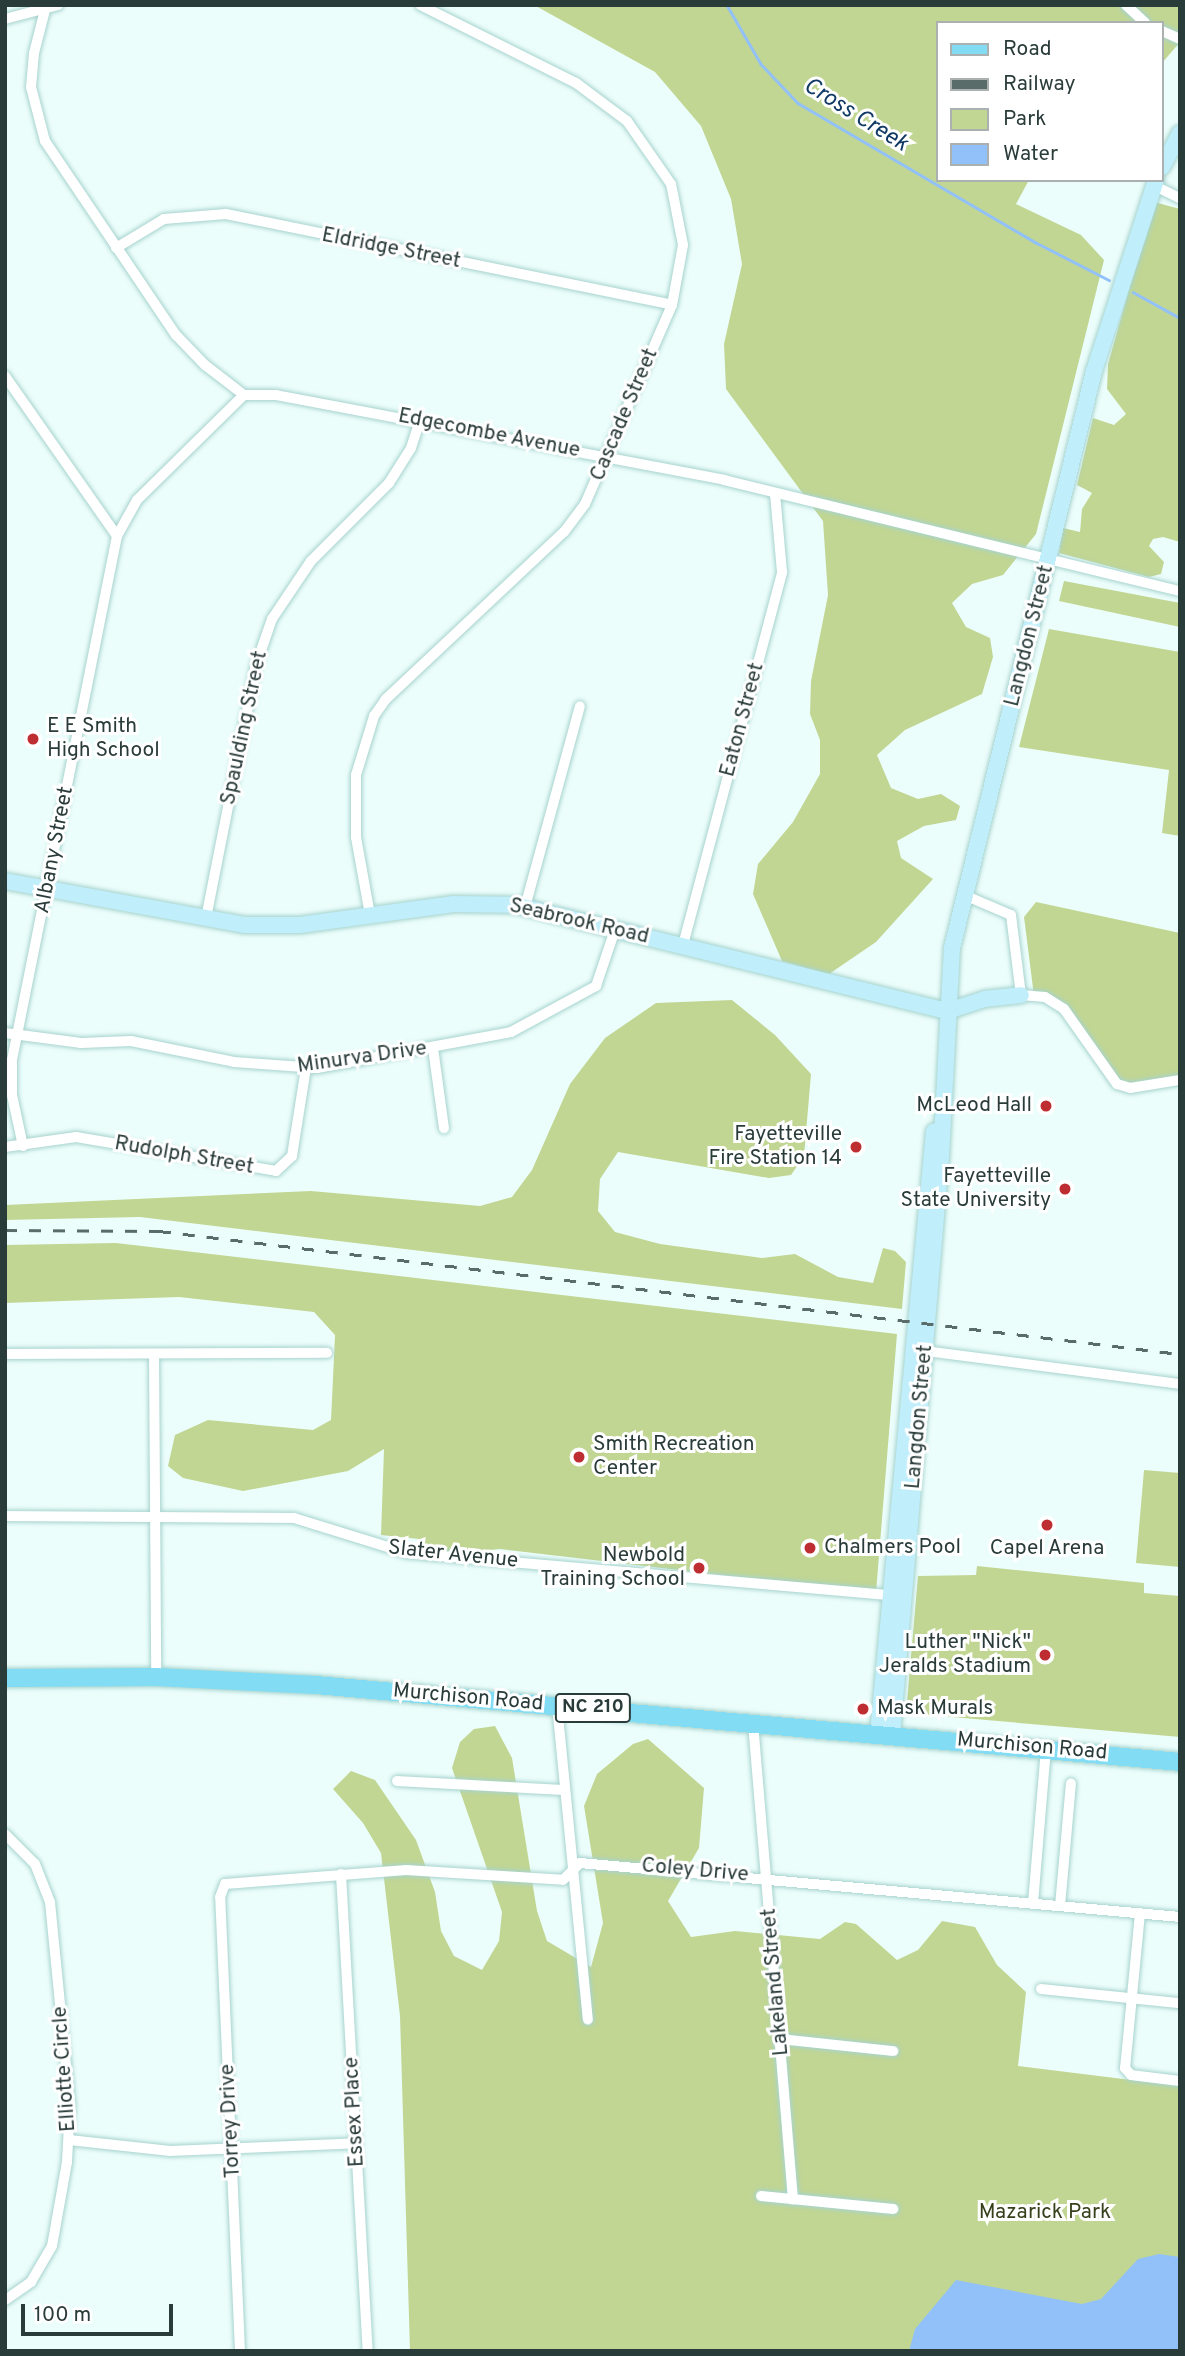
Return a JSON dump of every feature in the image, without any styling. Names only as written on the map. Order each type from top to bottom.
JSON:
[{"type":"main road","name":"Murchison Road","points":[[5,1678],[156,1677],[557,1705],[1045,1747],[1180,1762]]},
{"type":"street","points":[[5,19],[58,5]]},
{"type":"street","name":"Cascade Street","points":[[370,915],[356,837],[356,775],[374,716],[386,699],[564,532],[585,504],[672,305],[681,265],[682,224],[671,184],[641,137],[611,107],[576,83],[420,5]]},
{"type":"street","points":[[1126,5],[1143,21]]},
{"type":"street","points":[[45,10],[32,66],[40,128],[55,159],[185,346],[244,394]]},
{"type":"street","points":[[1164,32],[1180,40]]},
{"type":"street","points":[[1164,163],[1180,133]]},
{"type":"street","points":[[1154,183],[1180,198]]},
{"type":"street","name":"Langdon Street","points":[[885,1734],[919,1351],[941,1157],[941,1099],[952,948],[1110,311],[1154,183]]},
{"type":"street","name":"Eldridge Street","points":[[116,248],[164,219],[226,214],[672,305]]},
{"type":"street","points":[[5,376],[117,536]]},
{"type":"street","name":"Edgecombe Avenue","points":[[244,394],[276,395],[608,456],[775,493],[1180,591]]},
{"type":"street","name":"Albany Street","points":[[23,1146],[12,1095],[11,1034],[47,888],[117,536],[138,500],[244,394]]},
{"type":"street","name":"Spaulding Street","points":[[206,919],[256,665],[272,619],[311,561],[395,474],[411,448],[420,420]]},
{"type":"street","name":"Eaton Street","points":[[682,945],[782,572],[775,493]]},
{"type":"street","points":[[525,907],[580,706]]},
{"type":"street","name":"Seabrook Road","points":[[5,881],[206,919],[272,927],[454,904],[525,907],[948,1011]]},
{"type":"street","points":[[964,895],[1010,915],[1021,995]]},
{"type":"street","name":"Minurva Drive","points":[[11,1034],[81,1043],[131,1041],[234,1062],[306,1068],[433,1048],[511,1032],[545,1011],[591,991],[603,974],[615,930]]},
{"type":"street","points":[[948,1011],[984,999],[1021,995],[1045,997],[1064,1009],[1117,1084],[1130,1088],[1180,1080]]},
{"type":"street","points":[[433,1048],[444,1128]]},
{"type":"street","name":"Rudolph Street","points":[[23,1146],[91,1139],[276,1171],[292,1156],[306,1068]]},
{"type":"street","points":[[5,1147],[23,1146]]},
{"type":"street","points":[[919,1351],[1180,1384]]},
{"type":"street","points":[[5,1354],[327,1353]]},
{"type":"street","points":[[154,1354],[156,1677]]},
{"type":"street","name":"Slater Avenue","points":[[5,1516],[294,1518],[407,1553],[897,1596]]},
{"type":"street","points":[[557,1705],[563,1790],[588,2019]]},
{"type":"street","name":"Lakeland Street","points":[[753,1723],[793,2199]]},
{"type":"street","points":[[1033,1903],[1045,1747]]},
{"type":"street","points":[[397,1781],[563,1790]]},
{"type":"street","points":[[1059,1906],[1071,1783]]},
{"type":"street","name":"Elliotte Circle","points":[[5,1833],[34,1864],[50,1902],[71,2106],[69,2140],[47,2259],[31,2282],[5,2300]]},
{"type":"street","name":"Coley Drive","points":[[221,1891],[231,1883],[406,1870],[563,1880],[580,1863],[1180,1917]]},
{"type":"street","name":"Essex Place","points":[[341,1874],[368,2351]]},
{"type":"street","name":"Torrey Drive","points":[[221,1891],[240,2351]]},
{"type":"street","points":[[1140,1913],[1134,1999],[1125,2068],[1131,2075],[1180,2081]]},
{"type":"street","points":[[1041,1989],[1180,2003]]},
{"type":"street","points":[[780,2039],[893,2051]]},
{"type":"street","points":[[69,2140],[170,2151],[357,2143]]},
{"type":"street","points":[[761,2196],[893,2209]]},
{"type":"green space","points":[[534,5],[1180,5],[1180,42],[1164,61],[1164,21],[936,21],[936,182],[1028,182],[1016,204],[1081,235],[1104,260],[1036,534],[1003,575],[972,584],[952,603],[966,627],[990,638],[993,657],[982,694],[905,730],[877,755],[891,788],[918,799],[941,794],[960,806],[956,820],[924,826],[897,841],[901,858],[933,879],[876,942],[829,974],[782,961],[753,894],[758,864],[793,822],[820,774],[820,740],[810,714],[811,681],[828,595],[823,521],[726,389],[724,344],[742,264],[731,199],[701,126],[655,72]]},
{"type":"green space","points":[[1154,202],[1180,209],[1180,542],[1163,537],[1153,539],[1149,546],[1164,562],[1161,574],[1149,577],[1059,553],[1063,528],[1080,532],[1082,509],[1092,493],[1077,485],[1093,418],[1114,425],[1126,414],[1107,389],[1108,364]]},
{"type":"green space","points":[[1064,581],[1180,603],[1180,627],[1059,601]]},
{"type":"green space","points":[[1049,629],[1180,652],[1180,836],[1162,833],[1169,770],[1019,747]]},
{"type":"green space","points":[[1036,902],[1180,933],[1180,1080],[1117,1084],[1064,1010],[1034,996],[1024,917]]},
{"type":"green space","points":[[732,1000],[775,1035],[811,1074],[804,1156],[791,1175],[769,1178],[618,1152],[600,1179],[598,1211],[615,1232],[660,1244],[762,1258],[795,1254],[838,1277],[873,1283],[883,1248],[895,1251],[906,1262],[902,1309],[140,1217],[5,1220],[5,1205],[311,1191],[480,1206],[512,1197],[532,1170],[570,1084],[605,1038],[656,1003]]},
{"type":"green space","points":[[116,1243],[897,1334],[876,1593],[500,1549],[436,1555],[419,1539],[381,1535],[384,1449],[348,1471],[243,1491],[183,1478],[168,1466],[175,1435],[208,1420],[313,1430],[331,1420],[335,1335],[314,1312],[179,1297],[5,1303],[5,1245]]},
{"type":"green space","points":[[1144,1470],[1180,1473],[1180,1567],[1136,1563]]},
{"type":"green space","name":"Luther \"Nick\" Jeralds Stadium","points":[[977,1566],[1144,1583],[1144,1593],[1180,1596],[1180,1737],[906,1713],[918,1576],[976,1575]]},
{"type":"green space","name":"Mazarick Park","points":[[495,1726],[512,1758],[537,1911],[547,1941],[591,1967],[603,1923],[584,1806],[597,1774],[633,1744],[648,1739],[704,1788],[699,1848],[668,1901],[691,1937],[735,1931],[820,1939],[845,1922],[856,1924],[897,1960],[918,1950],[942,1921],[975,1927],[997,1965],[1026,1992],[1018,2066],[1180,2086],[1180,2351],[410,2351],[400,2016],[381,1853],[363,1823],[333,1789],[351,1771],[375,1780],[416,1840],[435,1892],[441,1931],[454,1956],[482,1970],[499,1941],[502,1912],[452,1768],[460,1742],[474,1729]]},
{"type":"water","points":[[1159,2254],[1180,2257],[1180,2351],[909,2351],[915,2329],[956,2280],[1082,2304],[1101,2299],[1138,2259]]},
{"type":"waterway","name":"Cross Creek","points":[[727,5],[761,64],[798,103],[1037,243],[1109,280]]},
{"type":"waterway","name":"Cross Creek","points":[[1133,292],[1180,318]]},
{"type":"railway","points":[[5,1230],[159,1231],[1180,1354]]},
{"type":"place","name":"E E Smith High School","points":[[33,739]]},
{"type":"place","name":"McLeod Hall","points":[[1046,1106]]},
{"type":"place","name":"Fayetteville Fire Station 14","points":[[856,1147]]},
{"type":"place","name":"Fayetteville State University","points":[[1065,1189]]},
{"type":"place","name":"Smith Recreation Center","points":[[579,1457]]},
{"type":"place","name":"Capel Arena","points":[[1047,1525]]},
{"type":"place","name":"Chalmers Pool","points":[[810,1548]]},
{"type":"place","name":"Newbold Training School","points":[[699,1568]]},
{"type":"place","name":"Luther \"Nick\" Jeralds Stadium","points":[[1045,1655]]},
{"type":"place","name":"Mask Murals","points":[[863,1709]]}]
